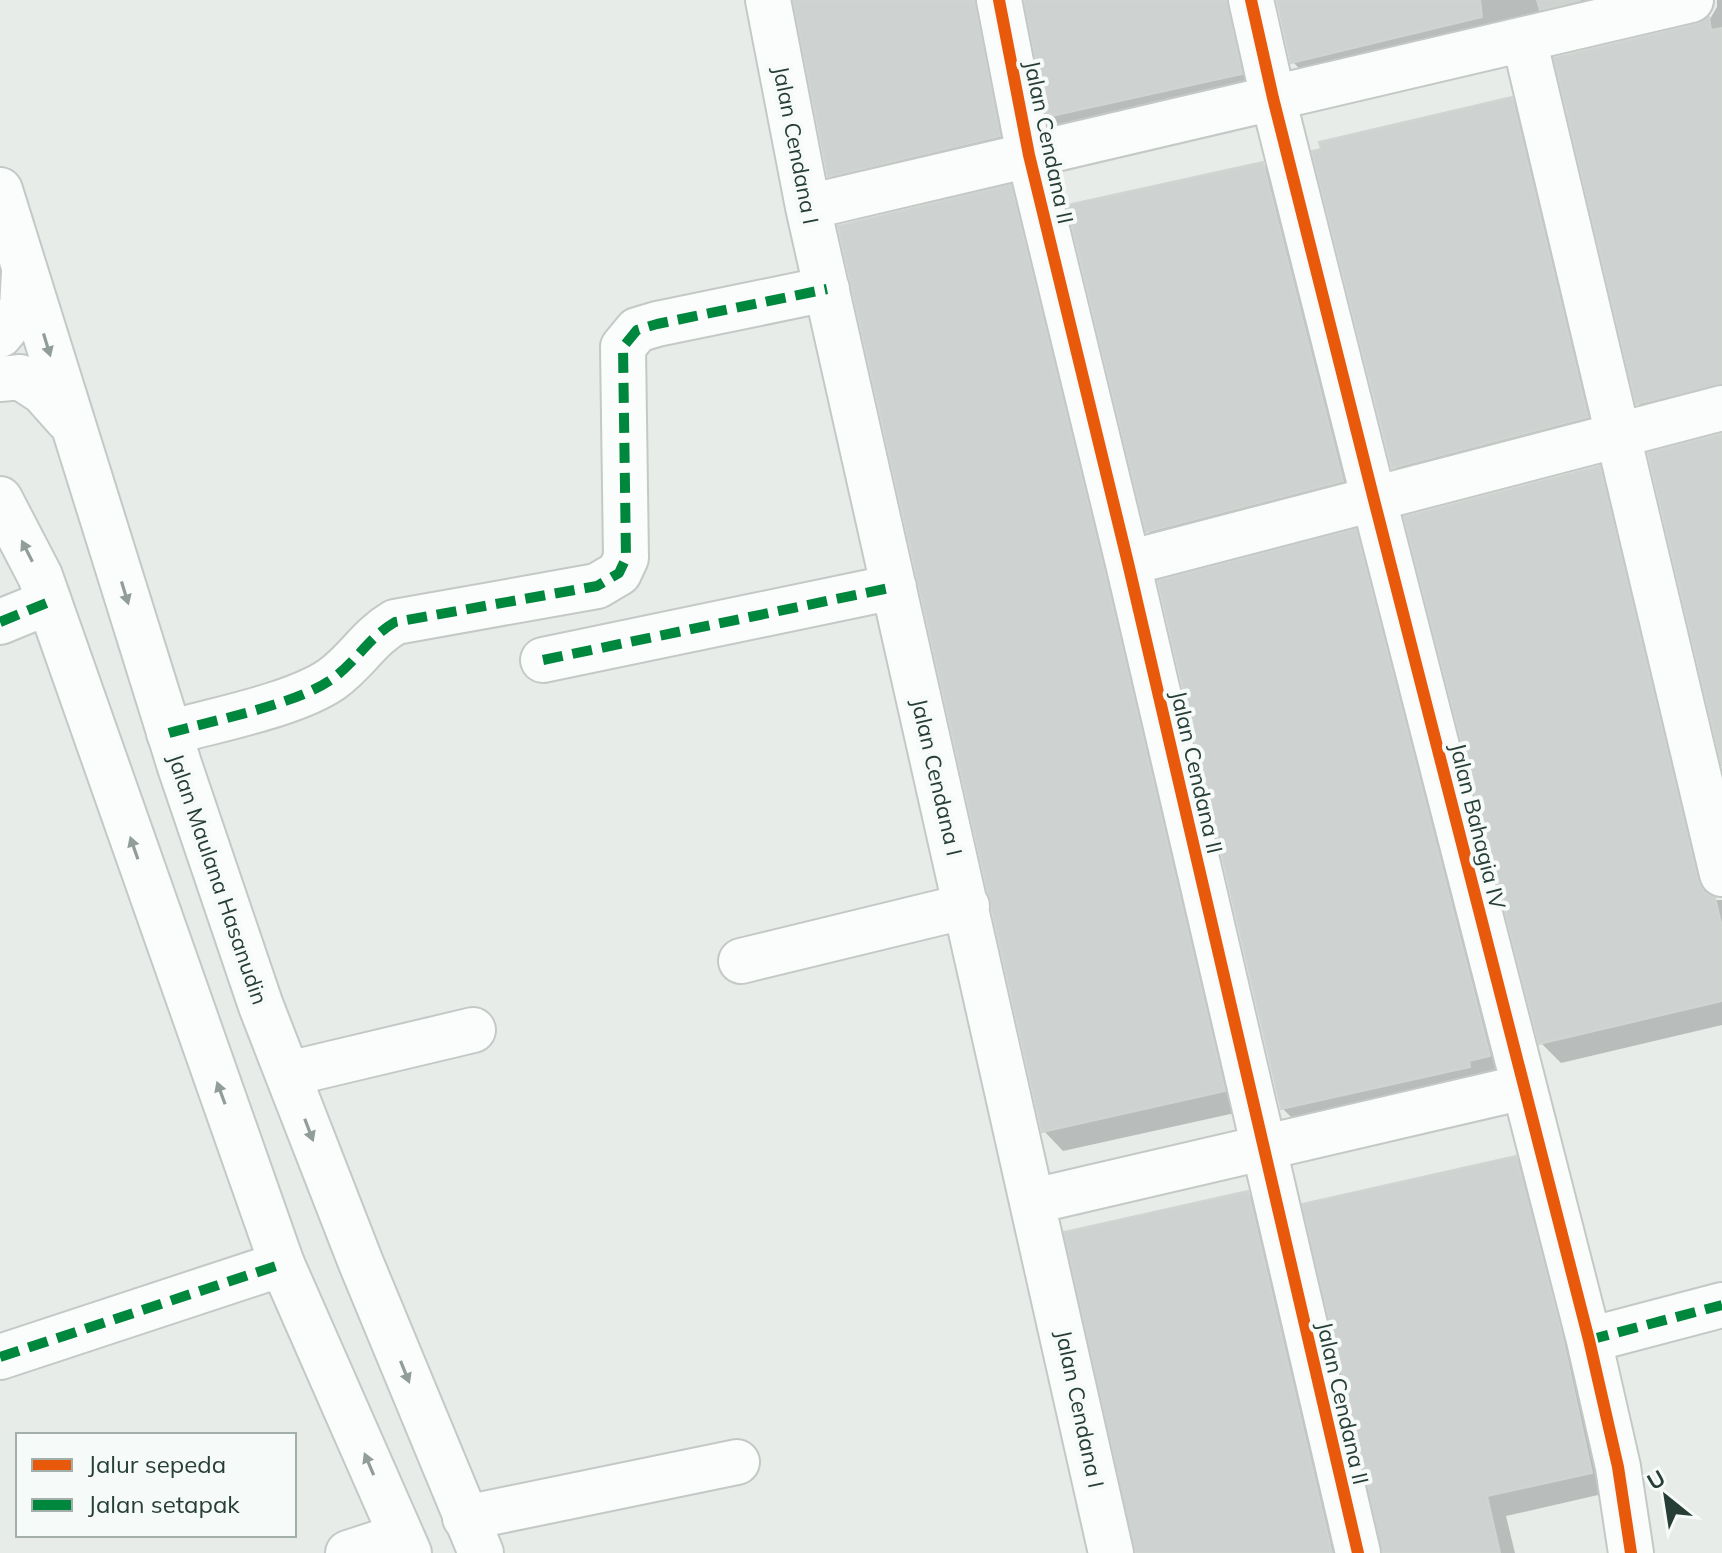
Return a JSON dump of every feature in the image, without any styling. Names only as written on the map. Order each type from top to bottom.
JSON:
[{"type":"street","name":"Jalan Cendana I","points":[[768,0],[808,207],[1111,1553]]},
{"type":"street","name":"Jalan Cendana II","points":[[999,0],[1029,155],[1128,563],[1358,1553]]},
{"type":"street","name":"Jalan Bahagia IV","points":[[1251,0],[1374,500],[1589,1340],[1618,1467],[1631,1553]]},
{"type":"street","points":[[808,207],[1272,95],[1691,0]]},
{"type":"street","points":[[1524,39],[1722,874]]},
{"type":"street","name":"Jalan Maulana Hasanudin","points":[[0,190],[169,733],[261,1006],[361,1263],[473,1536]]},
{"type":"street","points":[[0,335],[22,308],[24,272]]},
{"type":"street","points":[[169,733],[297,697],[330,681],[351,663],[376,633],[395,622],[597,586],[619,573],[626,558],[623,347],[637,330],[657,324],[827,289]]},
{"type":"street","points":[[0,379],[20,377],[43,392],[71,424]]},
{"type":"street","points":[[1128,563],[1722,408]]},
{"type":"street","points":[[0,499],[40,576],[282,1264],[405,1544]]},
{"type":"street","points":[[543,660],[894,587]]},
{"type":"street","points":[[0,622],[49,602]]},
{"type":"street","points":[[741,961],[967,906]]},
{"type":"street","points":[[288,1074],[473,1030]]},
{"type":"street","points":[[1034,1201],[1524,1087]]},
{"type":"street","points":[[0,1357],[282,1264]]},
{"type":"street","points":[[1589,1340],[1722,1305]]},
{"type":"street","points":[[348,1553],[473,1536],[737,1462]]},
{"type":"building","points":[[793,0],[975,0],[1000,136],[828,177]]},
{"type":"building","points":[[1024,0],[1227,0],[1242,74],[1047,117]]},
{"type":"building","points":[[1277,0],[1480,0],[1482,17],[1291,63]]},
{"type":"building","points":[[1537,0],[1581,0],[1540,10]]},
{"type":"building","points":[[1709,17],[1711,30],[1722,28],[1722,384],[1636,404],[1554,58],[1697,24]]},
{"type":"building","points":[[1512,97],[1588,417],[1392,468],[1312,151],[1321,149],[1319,142]]},
{"type":"building","points":[[1263,162],[1343,481],[1146,532],[1067,205]]},
{"type":"building","points":[[1011,185],[1225,1091],[1042,1132],[838,226]]},
{"type":"building","points":[[1722,434],[1722,766],[1648,453]]},
{"type":"building","points":[[1600,466],[1698,880],[1704,892],[1715,898],[1722,927],[1722,1001],[1539,1044],[1404,517]]},
{"type":"building","points":[[1356,529],[1490,1056],[1469,1061],[1470,1067],[1281,1109],[1158,581]]},
{"type":"building","points":[[1516,1156],[1560,1326],[1592,1473],[1487,1496],[1500,1553],[1382,1553],[1302,1204]]},
{"type":"building","points":[[1248,1191],[1332,1553],[1135,1553],[1064,1232]]},
{"type":"marked path","points":[[169,733],[254,711],[316,688],[341,672],[377,635],[395,622],[597,586],[619,573],[626,558],[623,347],[637,330],[657,324],[827,289]]},
{"type":"marked path","points":[[543,660],[894,587]]},
{"type":"marked path","points":[[0,622],[49,602]]},
{"type":"marked path","points":[[0,1357],[282,1264]]},
{"type":"marked path","points":[[1589,1340],[1722,1305]]},
{"type":"cycle path","points":[[999,0],[1029,155],[1128,563],[1358,1553]]},
{"type":"cycle path","points":[[1251,0],[1374,500],[1589,1340],[1618,1467],[1631,1553]]}]
